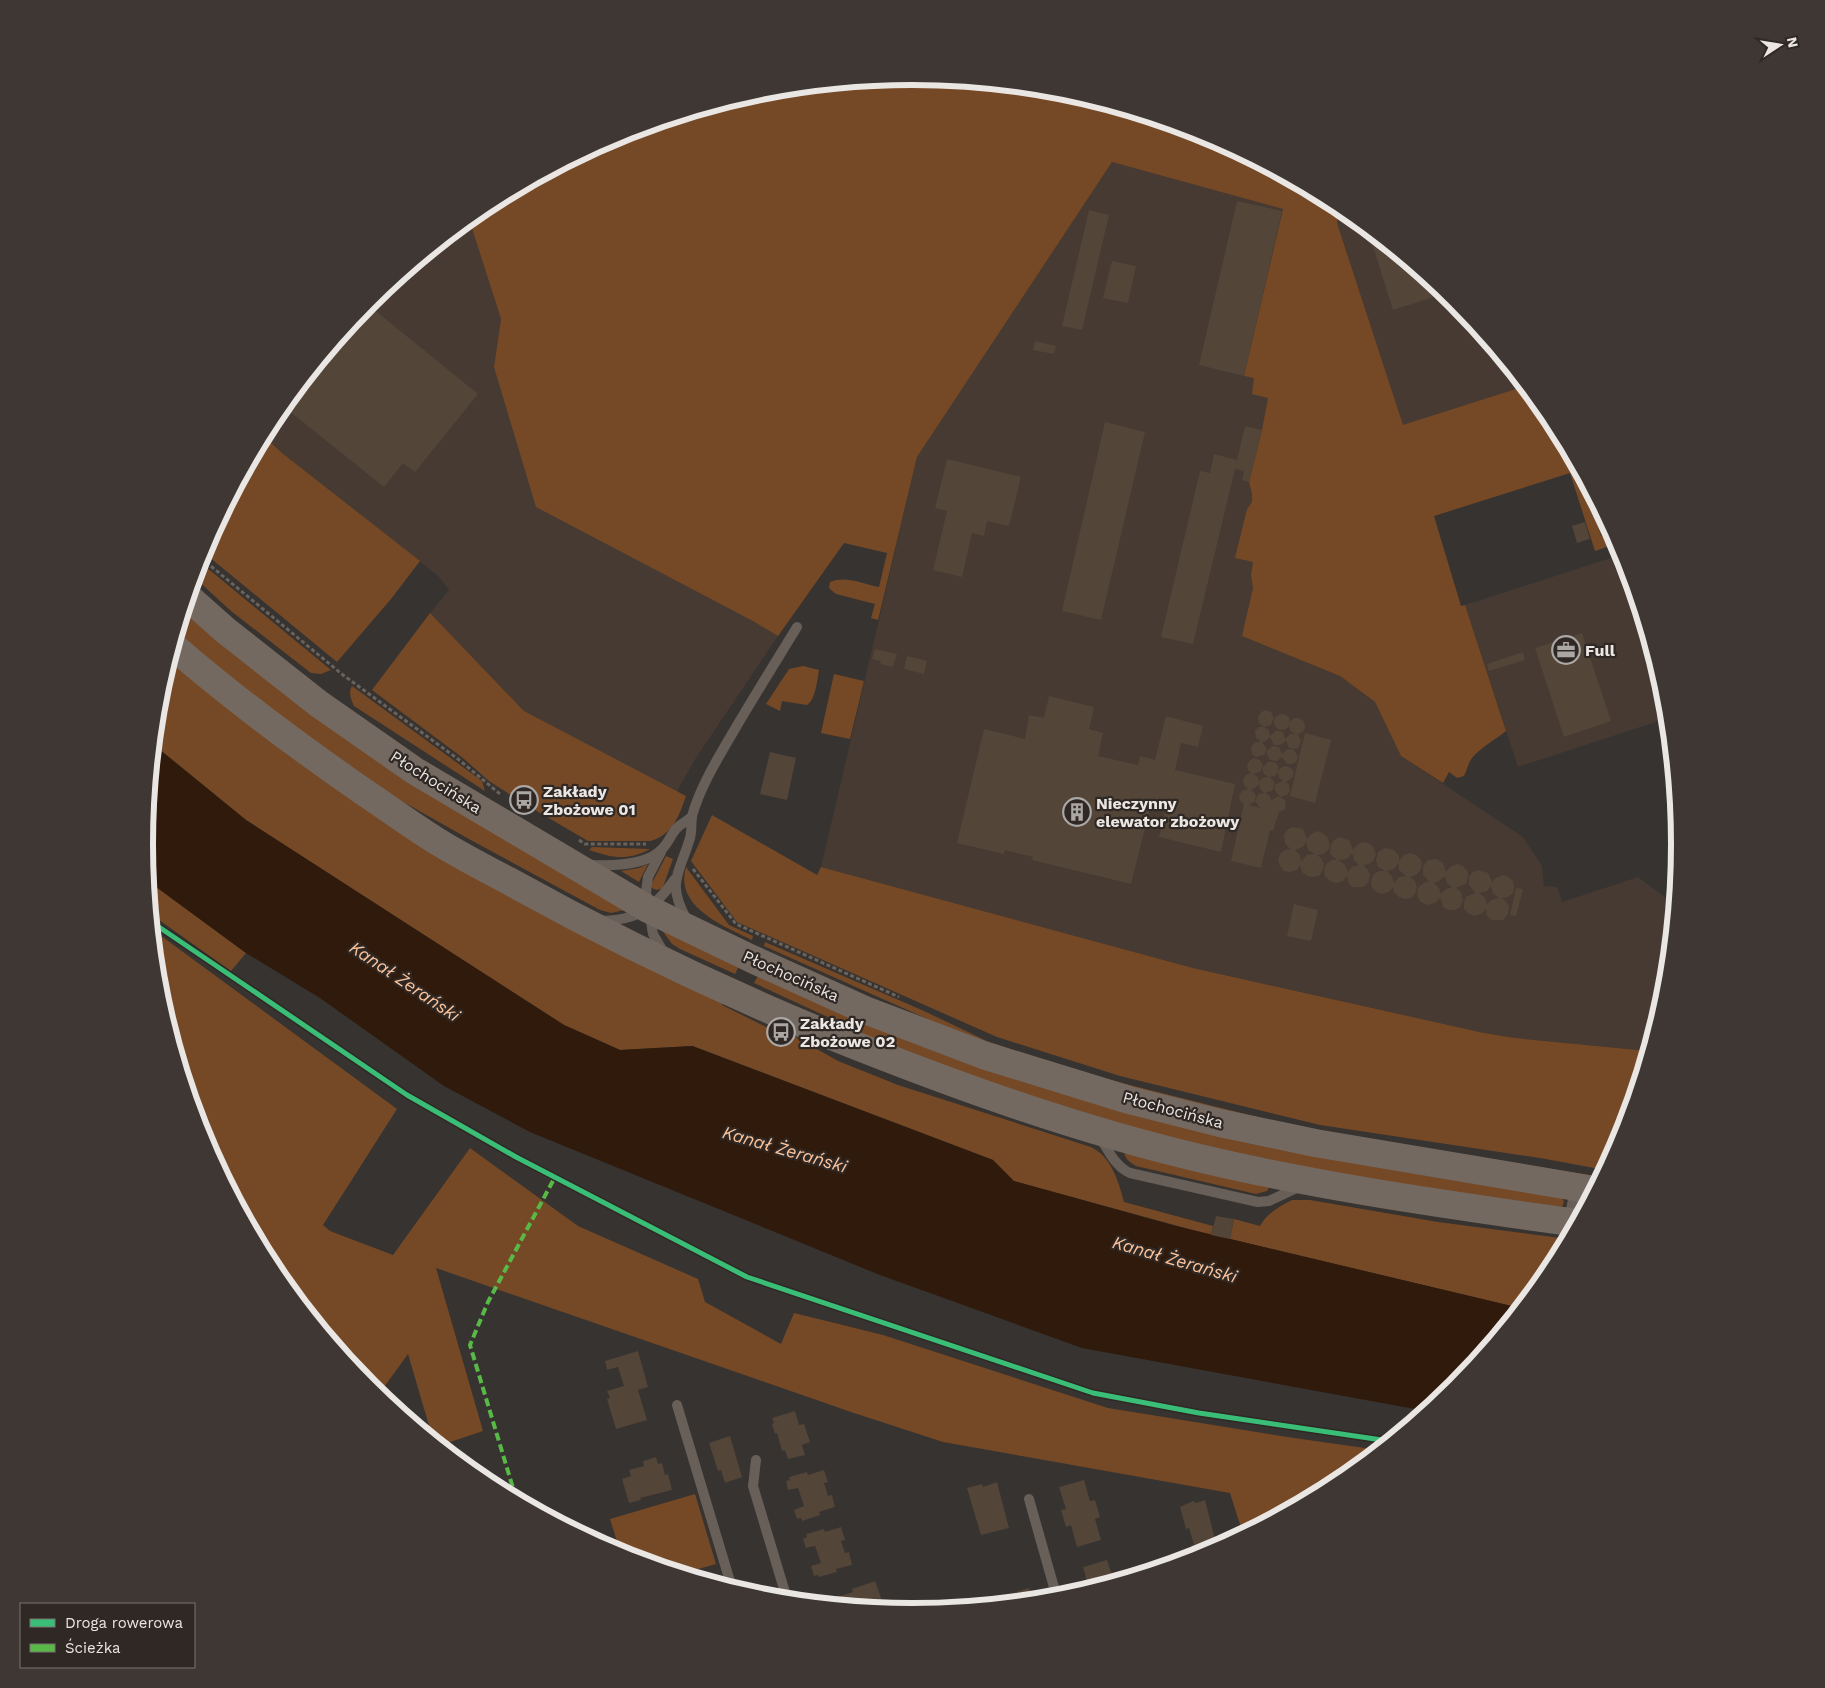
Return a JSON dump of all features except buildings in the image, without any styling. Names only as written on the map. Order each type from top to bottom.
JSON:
[{"type":"main road","name":"Płochocińska","points":[[193,602],[225,630],[319,704],[416,771],[575,852],[648,909],[865,1010],[983,1055],[1129,1100],[1220,1123],[1315,1143],[1587,1189]]},
{"type":"main road","points":[[178,651],[295,744],[434,840],[670,965],[771,1010],[915,1070],[970,1090],[1095,1130],[1202,1159],[1310,1181],[1441,1204],[1571,1223]]},
{"type":"lane","points":[[584,921],[622,921],[648,909],[661,898],[675,879],[691,836],[692,817],[703,789],[720,754],[758,688],[797,627]]},
{"type":"lane","points":[[670,965],[653,934],[646,892],[648,877],[677,828],[692,817]]},
{"type":"lane","points":[[575,852],[624,865],[640,861],[663,849]]},
{"type":"lane","points":[[675,879],[675,891],[679,906],[694,931]]},
{"type":"lane","points":[[677,1405],[730,1580]]},
{"type":"lane","points":[[756,1460],[753,1486],[785,1592]]},
{"type":"lane","points":[[1029,1499],[1055,1589]]},
{"type":"path","points":[[208,563],[342,674],[458,760],[504,797]]},
{"type":"path","points":[[575,852],[585,844],[652,844]]},
{"type":"path","points":[[688,863],[736,924],[900,998]]},
{"type":"shaded area","points":[[912,85],[1012,91],[1061,100],[1109,111],[1156,125],[1203,143],[1248,163],[1292,187],[1338,216],[1337,223],[1403,425],[1519,388],[1544,422],[1570,465],[1591,504],[1601,536],[1605,535],[1610,546],[1595,551],[1570,473],[1434,516],[1461,606],[1465,605],[1506,731],[1476,754],[1471,760],[1464,776],[1457,778],[1449,772],[1443,783],[1401,756],[1375,702],[1340,676],[1242,636],[1253,588],[1251,575],[1253,562],[1235,558],[1247,509],[1252,502],[1249,482],[1268,398],[1252,394],[1254,378],[1244,376],[1283,209],[1112,162],[917,457],[878,620],[871,618],[875,604],[836,594],[829,588],[830,582],[842,579],[879,587],[887,553],[844,543],[778,636],[536,507],[494,367],[501,319],[471,227],[533,187],[577,163],[622,143],[669,125],[716,111],[813,91]]},
{"type":"shaded area","points":[[1112,162],[1283,209],[1244,376],[1254,377],[1268,398],[1263,429],[1249,482],[1252,502],[1247,509],[1236,558],[1253,562],[1251,575],[1253,588],[1243,636],[1340,676],[1375,702],[1401,756],[1523,837],[1542,866],[1544,886],[1557,887],[1562,902],[1638,877],[1669,901],[1657,992],[1643,1050],[1515,1038],[1484,1033],[1193,968],[821,867],[917,457]]},
{"type":"shaded area","points":[[1338,216],[1375,242],[1413,273],[1449,307],[1519,388],[1403,426],[1337,223]]},
{"type":"shaded area","points":[[471,227],[501,319],[494,367],[751,620],[778,636],[696,758],[676,793],[524,711],[430,613],[449,590],[438,576],[269,441],[310,382],[376,307],[412,273]]},
{"type":"shaded area","points":[[269,441],[420,561],[391,599],[337,662],[210,558],[232,508]]},
{"type":"shaded area","name":"Full","points":[[1615,557],[1646,648],[1663,731],[1659,721],[1518,767],[1465,605]]},
{"type":"shaded area","points":[[206,567],[331,670],[321,674],[311,673],[231,611],[200,583]]},
{"type":"shaded area","points":[[190,612],[624,910],[611,913],[600,910],[391,795],[261,705],[182,639]]},
{"type":"shaded area","points":[[430,613],[524,711],[686,796],[678,817],[670,829],[659,838],[651,841],[588,841],[530,807],[532,802],[517,792],[514,797],[489,781],[463,758],[372,690]]},
{"type":"shaded area","points":[[176,661],[202,684],[723,1000],[722,1005],[790,1039],[792,1035],[838,1061],[898,1085],[1091,1147],[1098,1151],[1109,1163],[1117,1178],[1124,1202],[1213,1226],[1211,1235],[1013,1181],[993,1160],[693,1046],[620,1050],[564,1025],[246,820],[160,750]]},
{"type":"shaded area","points":[[803,666],[819,670],[816,689],[810,702],[807,705],[782,701],[780,711],[766,704],[789,669]]},
{"type":"shaded area","points":[[834,674],[864,681],[850,739],[821,733]]},
{"type":"shaded area","points":[[352,686],[482,781],[485,791],[354,706],[350,694]]},
{"type":"shaded area","points":[[712,815],[817,875],[821,867],[1193,968],[1484,1033],[1515,1038],[1643,1050],[1614,1134],[1598,1169],[1540,1158],[1320,1125],[1120,1076],[997,1037],[737,922],[691,861]]},
{"type":"shaded area","points":[[592,847],[650,849],[627,857],[620,857],[589,850]]},
{"type":"shaded area","points":[[666,856],[673,859],[663,887],[655,890],[652,888],[652,883]]},
{"type":"shaded area","points":[[648,864],[639,882],[621,871],[639,868]]},
{"type":"shaded area","points":[[686,867],[729,925],[753,936],[752,940],[716,921],[694,904],[687,893],[684,881]]},
{"type":"shaded area","points":[[155,886],[246,953],[231,971],[158,919]]},
{"type":"shaded area","points":[[661,929],[741,962],[735,974],[680,949],[672,944]]},
{"type":"shaded area","points":[[159,934],[397,1109],[323,1225],[330,1231],[393,1255],[470,1148],[578,1226],[698,1279],[705,1302],[781,1344],[794,1313],[883,1335],[1108,1408],[1371,1449],[1292,1501],[1241,1528],[1230,1493],[943,1442],[436,1268],[483,1431],[447,1444],[430,1430],[408,1354],[383,1388],[342,1344],[310,1306],[281,1266],[255,1224],[211,1134],[194,1088],[179,1040],[168,992]]},
{"type":"shaded area","points":[[765,942],[924,1011],[989,1042],[1114,1081],[1269,1120],[1328,1132],[1595,1176],[1593,1179],[1332,1137],[1256,1121],[1118,1087],[988,1046],[764,946]]},
{"type":"shaded area","points":[[760,972],[971,1061],[1562,1197],[1564,1202],[1561,1209],[1494,1203],[1181,1143],[920,1061],[754,983]]},
{"type":"shaded area","points":[[1124,1151],[1270,1186],[1267,1191],[1256,1194],[1136,1166],[1128,1160]]},
{"type":"shaded area","points":[[1292,1200],[1310,1200],[1438,1222],[1561,1238],[1514,1307],[1230,1239],[1234,1219],[1260,1226],[1278,1207]]},
{"type":"shaded area","points":[[695,1494],[716,1564],[694,1570],[622,1545],[618,1543],[610,1519]]},
{"type":"water","name":"Kanał Żerański","points":[[160,750],[246,820],[564,1025],[620,1050],[692,1046],[993,1160],[1014,1181],[1176,1226],[1514,1307],[1449,1381],[1419,1410],[1082,1348],[880,1275],[530,1132],[444,1086],[320,998],[246,953],[155,886],[153,844]]},
{"type":"marked path","points":[[513,1489],[470,1345],[488,1302],[555,1177]]},
{"type":"cycle path","points":[[158,927],[407,1095],[516,1157],[747,1277],[1093,1393],[1199,1413],[1382,1440]]},
{"type":"place","name":"Full","points":[[1566,650]]},
{"type":"place","name":"Zakłady Zbożowe 01","points":[[524,800]]},
{"type":"place","name":"Nieczynny elewator zbożowy","points":[[1077,812]]},
{"type":"place","name":"Zakłady Zbożowe 02","points":[[781,1032]]}]
